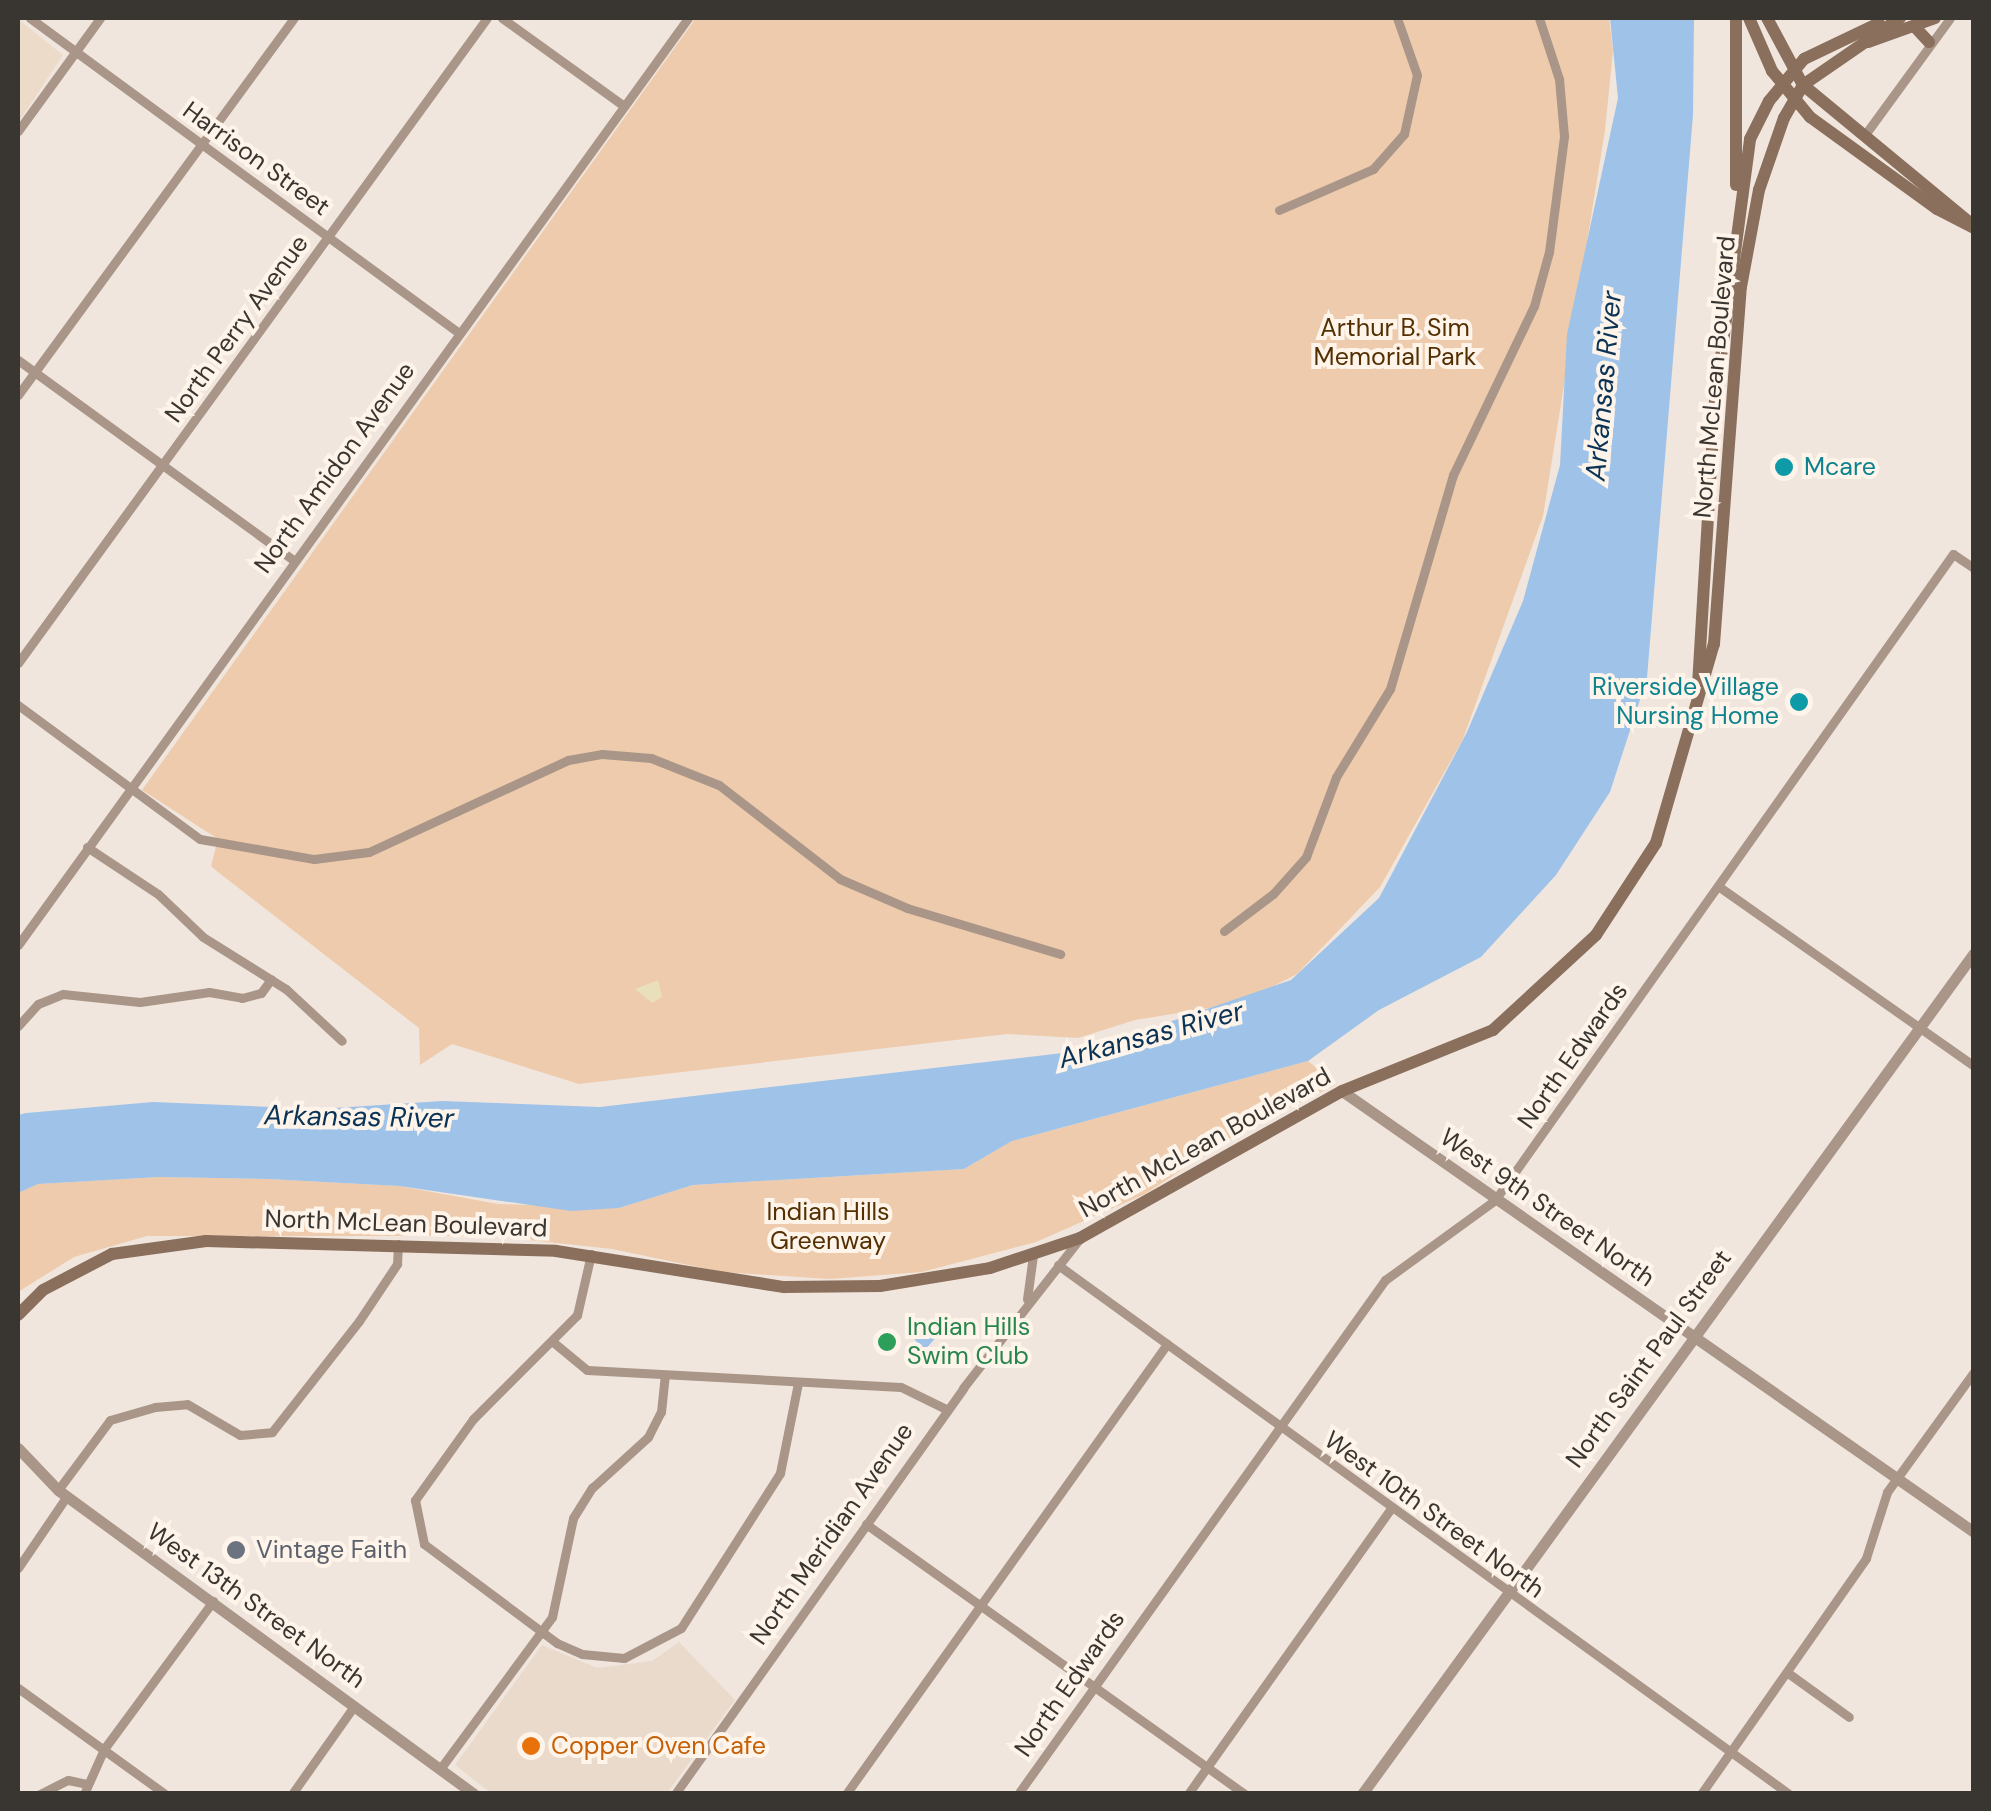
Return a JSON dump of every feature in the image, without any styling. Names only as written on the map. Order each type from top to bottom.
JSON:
[{"type":"main road","points":[[1736,18],[1736,207]]},
{"type":"main road","points":[[1749,18],[1780,84],[1794,100],[1937,210],[1974,227]]},
{"type":"main road","points":[[1767,18],[1792,71],[1804,85],[1974,227]]},
{"type":"main road","points":[[1792,71],[1826,46],[1898,18]]},
{"type":"main road","points":[[1804,85],[1856,44],[1898,18]]},
{"type":"main road","points":[[1856,44],[1936,18]]},
{"type":"main road","points":[[1914,26],[1928,42]]},
{"type":"main road","name":"North McLean Boulevard","points":[[1698,700],[1714,402],[1736,207],[1750,140],[1780,84],[1792,71]]},
{"type":"main road","name":"North McLean Boulevard","points":[[18,1315],[42,1290],[112,1254],[147,1246],[398,1244],[592,1254],[710,1278],[830,1288],[920,1281],[1032,1255],[1080,1238],[1342,1092],[1493,1030],[1596,935],[1656,843],[1714,644],[1745,253],[1775,140],[1804,85]]},
{"type":"street","name":"Harrison Street","points":[[30,18],[458,333]]},
{"type":"street","points":[[18,131],[100,18]]},
{"type":"street","points":[[18,395],[294,18]]},
{"type":"street","name":"North Perry Avenue","points":[[18,663],[487,18]]},
{"type":"street","points":[[502,18],[624,106]]},
{"type":"street","name":"North Amidon Avenue","points":[[18,944],[292,560],[688,18]]},
{"type":"street","points":[[1278,210],[1373,168],[1404,134],[1417,76],[1397,18]]},
{"type":"street","points":[[1224,931],[1273,894],[1306,857],[1336,777],[1390,689],[1453,474],[1534,306],[1549,252],[1564,136],[1559,79],[1539,18]]},
{"type":"street","points":[[1864,136],[1928,42],[1950,18]]},
{"type":"street","points":[[18,360],[292,560]]},
{"type":"street","name":"North Edwards","points":[[1018,1794],[1385,1280],[1495,1200],[1954,554],[1974,568]]},
{"type":"street","points":[[18,705],[200,840],[314,859],[369,852],[558,763],[602,754],[651,758],[720,785],[840,879],[907,908],[1060,954]]},
{"type":"street","points":[[87,848],[158,894],[214,946],[271,980],[333,1026],[342,1040]]},
{"type":"street","points":[[1718,886],[1974,1066]]},
{"type":"street","name":"North Saint Paul Street","points":[[1362,1794],[1505,1592],[1974,953]]},
{"type":"street","points":[[18,1026],[38,1004],[64,994],[140,1002],[209,992],[242,998],[261,993],[271,980]]},
{"type":"street","name":"West 9th Street North","points":[[1342,1092],[1974,1532]]},
{"type":"street","name":"North Meridian Avenue","points":[[675,1794],[948,1410],[1027,1302],[1080,1238]]},
{"type":"street","points":[[18,1568],[110,1420],[155,1407],[187,1404],[240,1434],[272,1432],[397,1264],[398,1244]]},
{"type":"street","points":[[592,1254],[584,1302],[553,1342],[424,1479],[414,1516],[424,1544],[541,1631],[582,1654],[624,1658],[681,1628],[780,1473],[798,1384]]},
{"type":"street","points":[[1027,1302],[1032,1255]]},
{"type":"street","name":"West 10th Street North","points":[[1058,1265],[1789,1794]]},
{"type":"street","points":[[553,1342],[587,1370],[900,1387],[948,1410]]},
{"type":"street","points":[[846,1794],[1167,1344]]},
{"type":"street","points":[[1701,1794],[1866,1558],[1875,1521],[1896,1479],[1974,1372]]},
{"type":"street","points":[[440,1769],[541,1631],[559,1600],[562,1551],[573,1518],[592,1488],[648,1437],[661,1412],[665,1376]]},
{"type":"street","name":"West 13th Street North","points":[[18,1448],[62,1493],[474,1794]]},
{"type":"street","points":[[1188,1794],[1391,1508]]},
{"type":"street","points":[[866,1524],[1244,1794]]},
{"type":"street","points":[[40,1794],[68,1780],[85,1789],[104,1749],[213,1601]]},
{"type":"street","points":[[1788,1673],[1849,1717]]},
{"type":"street","points":[[18,1688],[165,1794]]},
{"type":"street","points":[[292,1794],[354,1706]]},
{"type":"shaded area","points":[[18,19],[63,55],[18,123]]},
{"type":"shaded area","points":[[679,1642],[735,1700],[667,1793],[491,1793],[455,1765],[542,1645],[597,1668],[652,1661]]},
{"type":"green space","name":"Arthur B. Sim Memorial Park","points":[[696,18],[1609,18],[1613,51],[1605,130],[1543,516],[1463,739],[1380,887],[1297,974],[1241,1003],[1135,1020],[1078,1038],[1007,1034],[579,1084],[452,1044],[420,1065],[419,1028],[211,866],[218,839],[142,790]]},
{"type":"green space","name":"Indian Hills Greenway","points":[[1308,1061],[1337,1084],[1235,1135],[1145,1194],[1036,1242],[922,1272],[829,1279],[722,1272],[612,1249],[493,1236],[147,1236],[74,1257],[18,1292],[18,1193],[37,1184],[159,1177],[268,1179],[399,1186],[498,1204],[619,1208],[693,1185],[964,1169],[1012,1141]]},
{"type":"sand","points":[[658,980],[662,997],[652,1003],[635,989]]},
{"type":"water","name":"Arkansas River","points":[[1610,18],[1694,18],[1693,115],[1647,678],[1610,792],[1556,875],[1481,957],[1379,1010],[1308,1061],[1012,1141],[964,1169],[693,1185],[619,1208],[571,1211],[399,1186],[268,1179],[159,1177],[38,1184],[18,1193],[18,1115],[26,1113],[153,1102],[319,1109],[442,1101],[600,1107],[1088,1050],[1291,980],[1379,898],[1467,732],[1523,601],[1560,465],[1567,334],[1618,98]]},
{"type":"water","points":[[937,1317],[945,1327],[924,1351],[907,1330]]},
{"type":"place","name":"Mcare","points":[[1784,467]]},
{"type":"place","name":"Riverside Village Nursing Home","points":[[1799,702]]},
{"type":"place","name":"Indian Hills Swim Club","points":[[887,1342]]},
{"type":"place","name":"Vintage Faith","points":[[236,1550]]},
{"type":"place","name":"Copper Oven Cafe","points":[[531,1746]]}]
